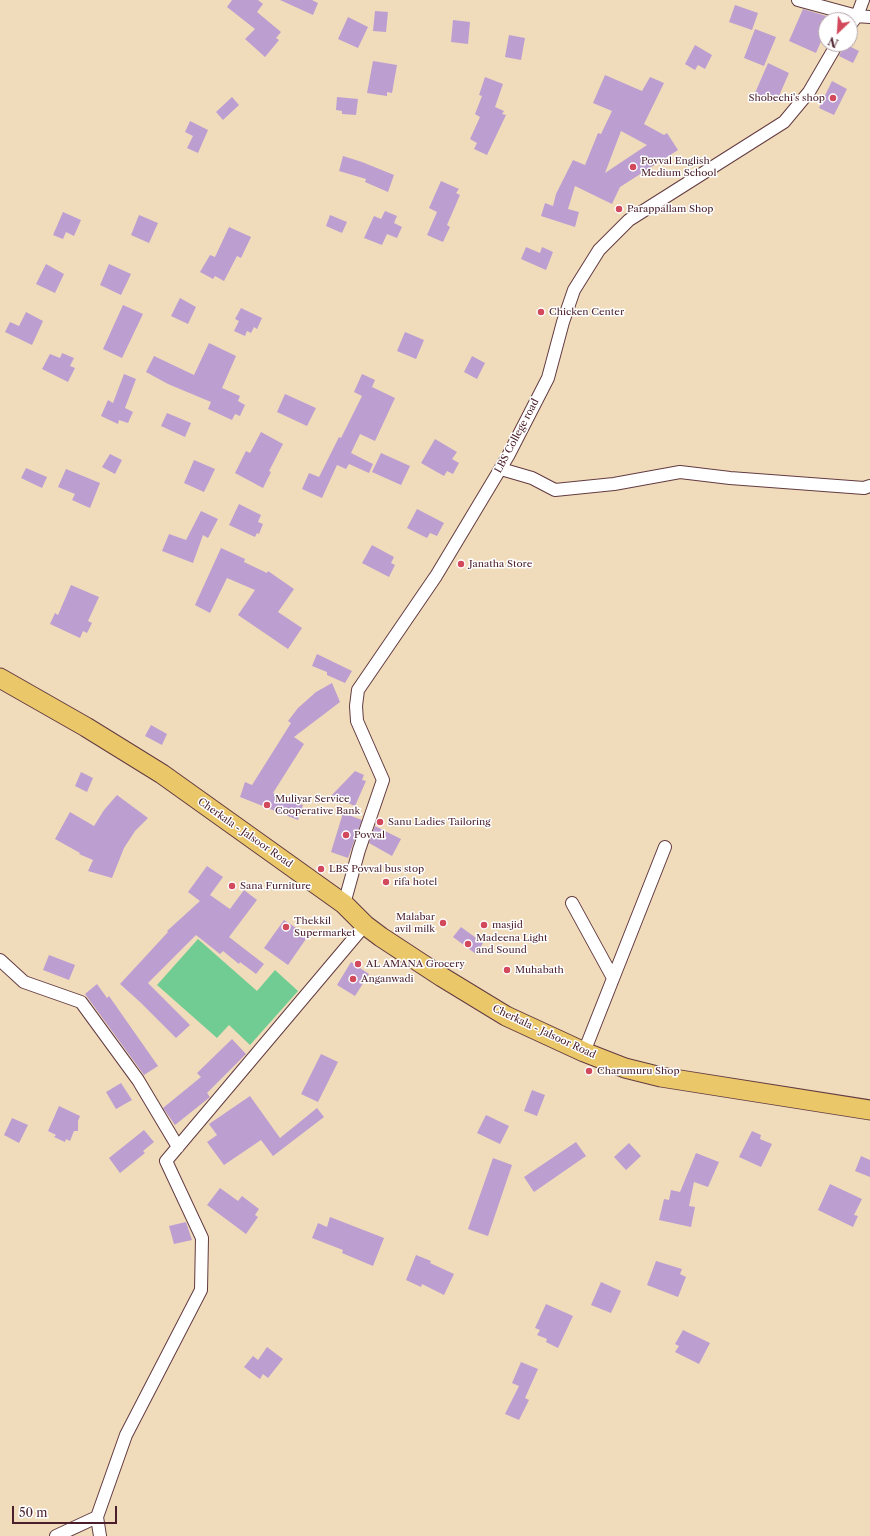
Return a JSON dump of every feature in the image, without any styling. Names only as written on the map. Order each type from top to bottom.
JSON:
[{"type":"main road","name":"Cherkala - Jalsoor Road","points":[[0,678],[86,727],[162,774],[344,904],[365,925],[442,978],[506,1016],[584,1052],[625,1068],[661,1077],[870,1110]]},
{"type":"street","points":[[798,0],[830,12]]},
{"type":"street","points":[[858,12],[863,0]]},
{"type":"street","points":[[858,20],[870,17]]},
{"type":"street","name":"LBS College road","points":[[344,904],[359,850],[383,780],[357,721],[356,706],[358,690],[436,576],[501,469],[548,378],[563,322],[574,290],[599,250],[628,220],[784,122],[809,92],[832,52]]},
{"type":"street","points":[[501,469],[532,478],[555,490],[614,484],[680,472],[730,478],[864,488],[870,486]]},
{"type":"street","points":[[584,1052],[665,847]]},
{"type":"street","points":[[572,903],[614,978]]},
{"type":"street","points":[[100,1536],[97,1517],[126,1435],[201,1290],[202,1238],[166,1162],[365,925]]},
{"type":"street","points":[[0,960],[24,982],[81,1002],[138,1080],[178,1147]]},
{"type":"street","points":[[56,1536],[97,1517]]},
{"type":"green space","points":[[198,939],[257,991],[275,970],[298,991],[250,1045],[229,1025],[217,1038],[157,985]]},
{"type":"building","points":[[232,0],[258,0],[263,4],[257,12],[281,32],[276,38],[279,40],[265,57],[245,39],[255,29],[227,7]]},
{"type":"building","points":[[280,0],[312,0],[318,3],[313,15]]},
{"type":"building","points":[[735,5],[758,13],[752,30],[729,22]]},
{"type":"building","points":[[803,9],[818,14],[818,48],[816,53],[789,41]]},
{"type":"building","points":[[375,11],[388,12],[386,32],[373,31]]},
{"type":"building","points":[[348,17],[368,27],[358,48],[338,39]]},
{"type":"building","points":[[453,20],[470,22],[468,44],[451,42]]},
{"type":"building","points":[[755,29],[776,37],[764,66],[744,58]]},
{"type":"building","points":[[509,35],[525,38],[521,60],[505,57]]},
{"type":"building","points":[[695,45],[712,55],[705,69],[698,65],[695,70],[685,64]]},
{"type":"building","points":[[859,51],[853,63],[839,56],[841,52]]},
{"type":"building","points":[[373,61],[397,65],[392,93],[387,92],[387,96],[367,93]]},
{"type":"building","points":[[768,63],[789,73],[776,103],[755,93]]},
{"type":"building","points":[[605,75],[642,91],[650,77],[664,83],[644,124],[664,135],[667,133],[678,150],[620,187],[612,204],[575,186],[568,209],[579,212],[575,227],[541,216],[545,203],[553,206],[556,194],[573,160],[585,165],[598,133],[601,134],[612,111],[593,103]],"holes":[[[621,131],[647,145],[605,173]]]},
{"type":"building","points":[[485,77],[503,84],[495,107],[504,111],[502,114],[506,115],[487,155],[474,149],[477,143],[470,139],[480,117],[475,114],[482,96],[479,95]]},
{"type":"building","name":"Shobechi's shop","points":[[832,81],[847,89],[834,115],[819,108]]},
{"type":"building","points":[[232,97],[239,105],[223,120],[216,112]]},
{"type":"building","points":[[337,97],[358,99],[356,115],[342,114],[342,111],[336,110]]},
{"type":"building","points":[[190,121],[208,130],[198,153],[187,148],[193,136],[185,132]]},
{"type":"building","points":[[343,156],[394,175],[388,192],[365,182],[366,179],[339,171]]},
{"type":"building","points":[[441,181],[459,189],[456,193],[460,195],[447,225],[450,227],[443,242],[427,235],[437,212],[429,208]]},
{"type":"building","points":[[385,211],[397,216],[394,223],[402,227],[397,238],[387,234],[382,245],[364,238],[374,216],[381,219]]},
{"type":"building","points":[[63,212],[81,220],[74,236],[66,232],[63,239],[53,235]]},
{"type":"building","points":[[139,215],[158,223],[149,243],[131,235]]},
{"type":"building","points":[[330,215],[347,222],[342,233],[326,226]]},
{"type":"building","points":[[229,227],[251,237],[241,258],[237,256],[224,281],[215,276],[213,279],[200,272],[210,255],[215,257]]},
{"type":"building","points":[[526,247],[540,253],[542,247],[553,252],[546,270],[521,259]]},
{"type":"building","points":[[46,264],[64,274],[55,293],[36,284]]},
{"type":"building","points":[[109,264],[131,274],[121,295],[100,285]]},
{"type":"building","points":[[180,298],[196,307],[188,324],[171,316]]},
{"type":"building","points":[[123,305],[143,314],[122,358],[103,349]]},
{"type":"building","points":[[241,308],[262,318],[257,329],[254,327],[251,333],[247,331],[245,336],[234,331],[239,321],[235,319]]},
{"type":"building","points":[[26,312],[43,321],[32,345],[5,332],[10,322],[19,326]]},
{"type":"building","points":[[405,332],[424,340],[416,359],[397,351]]},
{"type":"building","points":[[209,343],[236,356],[222,388],[240,396],[238,401],[245,405],[240,416],[235,414],[232,420],[208,409],[211,402],[168,384],[146,372],[154,356],[194,375]]},
{"type":"building","points":[[62,353],[74,358],[70,366],[75,368],[68,382],[42,369],[50,354],[60,358]]},
{"type":"building","points":[[472,356],[485,363],[477,379],[464,372]]},
{"type":"building","points":[[124,374],[136,379],[125,408],[133,412],[128,423],[119,420],[118,424],[101,416],[108,400],[113,403]]},
{"type":"building","points":[[362,374],[375,380],[372,387],[395,398],[375,441],[360,434],[351,453],[373,464],[369,473],[349,464],[346,469],[337,465],[322,498],[302,489],[309,473],[319,477],[339,437],[341,438],[362,396],[354,392]]},
{"type":"building","points":[[285,394],[316,408],[307,426],[277,412]]},
{"type":"building","points":[[167,413],[191,423],[185,437],[161,426]]},
{"type":"building","points":[[261,432],[283,444],[269,471],[271,472],[263,488],[235,473],[246,451],[250,453]]},
{"type":"building","points":[[435,439],[457,452],[452,459],[459,463],[453,474],[447,471],[444,476],[421,463]]},
{"type":"building","points":[[381,453],[410,466],[401,485],[372,472]]},
{"type":"building","points":[[110,454],[122,460],[115,474],[102,467]]},
{"type":"building","points":[[194,460],[215,469],[204,492],[184,483]]},
{"type":"building","points":[[26,468],[47,477],[42,488],[21,478]]},
{"type":"building","points":[[66,469],[100,483],[90,508],[72,500],[75,494],[58,487]]},
{"type":"building","points":[[239,504],[261,515],[258,522],[263,524],[259,534],[257,533],[255,537],[229,525]]},
{"type":"building","points":[[417,509],[444,523],[437,536],[430,533],[427,538],[407,528]]},
{"type":"building","points":[[201,511],[218,519],[208,538],[203,535],[193,563],[162,551],[169,534],[186,540]]},
{"type":"building","points":[[372,545],[394,557],[391,563],[395,565],[389,577],[362,563]]},
{"type":"building","points":[[221,548],[245,559],[244,562],[267,573],[268,571],[294,589],[278,612],[302,628],[288,649],[238,615],[255,590],[227,578],[210,613],[195,605]]},
{"type":"building","points":[[71,585],[99,597],[88,621],[92,623],[87,633],[83,631],[80,638],[50,624],[55,613],[58,615]]},
{"type":"building","points":[[317,654],[352,671],[345,683],[327,675],[327,672],[312,666]]},
{"type":"building","points":[[332,683],[340,702],[294,737],[304,744],[273,793],[303,805],[298,820],[240,797],[245,782],[252,785],[291,723],[288,721],[298,708],[316,692]]},
{"type":"building","points":[[151,725],[167,734],[162,745],[145,736]]},
{"type":"building","points":[[355,771],[364,775],[362,780],[366,781],[355,806],[331,796]]},
{"type":"building","points":[[81,772],[93,778],[87,792],[75,786]]},
{"type":"building","points":[[117,795],[148,818],[135,831],[124,848],[112,878],[88,871],[93,860],[79,854],[80,853],[55,839],[70,812],[94,826],[104,810]]},
{"type":"building","name":"Povval","points":[[343,813],[362,820],[348,858],[331,852]]},
{"type":"building","points":[[375,826],[401,839],[392,856],[369,843]]},
{"type":"building","points":[[207,866],[223,877],[210,895],[230,909],[244,890],[257,900],[229,937],[264,964],[256,974],[240,962],[239,964],[223,951],[220,954],[196,935],[148,983],[190,1025],[176,1038],[120,984],[168,932],[167,931],[200,901],[188,892]]},
{"type":"building","points":[[284,920],[308,936],[288,965],[264,948]]},
{"type":"building","points":[[461,927],[483,943],[476,954],[453,937]]},
{"type":"building","points":[[49,955],[75,965],[69,980],[43,970]]},
{"type":"building","name":"Anganwadi","points":[[351,962],[369,974],[355,996],[337,985]]},
{"type":"building","points":[[97,984],[107,998],[109,996],[158,1066],[144,1075],[85,994]]},
{"type":"building","points":[[232,1039],[246,1054],[207,1093],[210,1097],[175,1125],[163,1108],[201,1077],[197,1073]]},
{"type":"building","points":[[321,1054],[338,1062],[318,1102],[301,1094]]},
{"type":"building","points":[[121,1083],[132,1100],[116,1109],[106,1092]]},
{"type":"building","points":[[532,1090],[545,1095],[537,1116],[524,1111]]},
{"type":"building","points":[[250,1096],[280,1138],[317,1108],[324,1117],[273,1156],[261,1140],[224,1165],[207,1142],[217,1135],[209,1124]]},
{"type":"building","points":[[59,1106],[80,1116],[78,1121],[78,1131],[74,1131],[70,1141],[66,1139],[65,1142],[54,1137],[56,1135],[48,1131]]},
{"type":"building","points":[[486,1115],[509,1126],[500,1144],[477,1133]]},
{"type":"building","points":[[12,1118],[28,1125],[19,1143],[4,1135]]},
{"type":"building","points":[[144,1130],[154,1142],[143,1151],[145,1153],[120,1173],[109,1158]]},
{"type":"building","points":[[752,1131],[761,1135],[760,1139],[772,1144],[761,1167],[739,1157]]},
{"type":"building","points":[[576,1142],[586,1156],[534,1192],[524,1177]]},
{"type":"building","points":[[629,1143],[641,1156],[626,1170],[614,1157]]},
{"type":"building","points":[[696,1153],[719,1162],[708,1187],[694,1182],[689,1206],[695,1207],[691,1227],[659,1220],[664,1199],[669,1200],[671,1190],[680,1192]]},
{"type":"building","points":[[861,1156],[870,1160],[870,1177],[855,1171]]},
{"type":"building","points":[[493,1158],[512,1165],[488,1236],[468,1229]]},
{"type":"building","points":[[830,1184],[862,1199],[854,1215],[858,1216],[853,1227],[818,1210]]},
{"type":"building","points":[[220,1188],[238,1201],[242,1196],[259,1209],[255,1215],[258,1217],[246,1234],[207,1205]]},
{"type":"building","points":[[330,1217],[384,1238],[373,1266],[342,1253],[343,1250],[312,1238],[318,1223],[327,1227]]},
{"type":"building","points":[[186,1222],[192,1240],[174,1244],[169,1226]]},
{"type":"building","points":[[416,1255],[431,1261],[430,1263],[454,1274],[444,1295],[422,1284],[421,1287],[406,1280]]},
{"type":"building","points":[[656,1261],[682,1269],[680,1274],[686,1277],[678,1297],[647,1285]]},
{"type":"building","points":[[601,1282],[621,1291],[611,1313],[591,1305]]},
{"type":"building","points":[[546,1304],[573,1316],[558,1348],[546,1342],[547,1339],[537,1335],[540,1330],[535,1328]]},
{"type":"building","points":[[683,1330],[710,1343],[699,1364],[675,1352],[679,1346],[675,1344]]},
{"type":"building","points":[[267,1347],[283,1359],[268,1378],[263,1374],[260,1379],[244,1367],[253,1356],[258,1360]]},
{"type":"building","points":[[521,1362],[538,1369],[525,1398],[529,1400],[519,1420],[505,1414],[519,1386],[512,1383]]},
{"type":"place","name":"Shobechi's shop","points":[[833,98]]},
{"type":"place","name":"Povval English Medium School","points":[[633,167]]},
{"type":"place","name":"Parappallam Shop","points":[[619,209]]},
{"type":"place","name":"Chicken Center","points":[[541,312]]},
{"type":"place","name":"Janatha Store","points":[[461,564]]},
{"type":"place","name":"Muliyar Service Cooperative Bank","points":[[267,805]]},
{"type":"place","name":"Sanu Ladies Tailoring","points":[[380,822]]},
{"type":"place","name":"Povval","points":[[346,835]]},
{"type":"place","name":"LBS Povval bus stop","points":[[321,869]]},
{"type":"place","name":"rifa hotel","points":[[386,882]]},
{"type":"place","name":"Sana Furniture","points":[[232,886]]},
{"type":"place","name":"Malabar avil milk","points":[[443,923]]},
{"type":"place","name":"masjid","points":[[484,925]]},
{"type":"place","name":"Thekkil Supermarket","points":[[286,927]]},
{"type":"place","name":"Madeena Light and Sound","points":[[468,944]]},
{"type":"place","name":"AL AMANA Grocery","points":[[358,964]]},
{"type":"place","name":"Muhabath","points":[[507,970]]},
{"type":"place","name":"Anganwadi","points":[[353,979]]},
{"type":"place","name":"Charumuru Shop","points":[[589,1071]]}]
